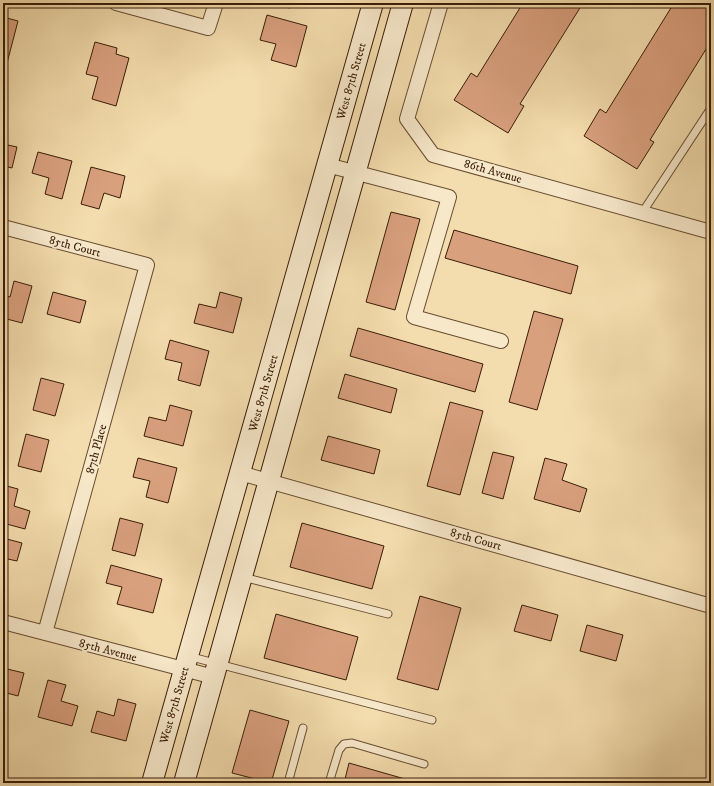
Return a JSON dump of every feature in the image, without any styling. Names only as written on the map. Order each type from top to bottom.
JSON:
[{"type":"main road","name":"West 87th Street","points":[[152,783],[373,3]]},
{"type":"main road","points":[[184,783],[354,173],[403,3]]},
{"type":"street","points":[[116,3],[208,28],[216,3]]},
{"type":"street","name":"86th Avenue","points":[[441,3],[407,119],[433,155],[711,232]]},
{"type":"street","points":[[327,165],[449,197],[414,317],[501,341]]},
{"type":"street","name":"85th Court","points":[[3,227],[147,265]]},
{"type":"street","name":"87th Place","points":[[45,633],[147,265]]},
{"type":"street","name":"85th Court","points":[[240,473],[711,606]]},
{"type":"street","name":"85th Avenue","points":[[3,622],[45,633],[186,663],[216,671]]},
{"type":"lane","points":[[642,213],[711,108]]},
{"type":"lane","points":[[242,576],[388,614]]},
{"type":"lane","points":[[216,671],[432,720]]},
{"type":"lane","points":[[288,783],[303,728]]},
{"type":"lane","points":[[329,783],[339,750],[344,744],[352,743],[424,764]]},
{"type":"building","points":[[271,3],[291,3],[290,8]]},
{"type":"building","points":[[523,3],[583,3],[520,104],[524,106],[508,133],[454,100],[471,73],[477,77]]},
{"type":"building","points":[[674,3],[711,3],[711,41],[650,140],[654,142],[637,169],[584,136],[600,109],[606,113]]},
{"type":"building","points":[[267,15],[307,26],[296,67],[271,60],[276,44],[260,40]]},
{"type":"building","points":[[3,17],[18,21],[6,67],[3,66]]},
{"type":"building","points":[[95,42],[117,48],[116,54],[129,58],[116,106],[92,99],[98,77],[86,74]]},
{"type":"building","points":[[3,144],[17,147],[12,168],[3,166]]},
{"type":"building","points":[[38,152],[72,161],[62,199],[45,194],[49,178],[32,173]]},
{"type":"building","points":[[91,167],[125,176],[120,198],[104,193],[99,209],[81,204]]},
{"type":"building","points":[[391,212],[420,219],[395,310],[366,302]]},
{"type":"building","points":[[454,230],[578,266],[571,294],[445,258]]},
{"type":"building","points":[[14,281],[32,286],[22,323],[3,318],[3,295],[10,297]]},
{"type":"building","points":[[53,292],[86,301],[80,323],[47,314]]},
{"type":"building","points":[[220,292],[242,298],[233,333],[194,323],[199,304],[216,308]]},
{"type":"building","points":[[534,311],[563,319],[537,410],[509,402]]},
{"type":"building","points":[[358,328],[483,364],[475,392],[350,356]]},
{"type":"building","points":[[170,340],[209,351],[200,386],[178,380],[182,363],[165,359]]},
{"type":"building","points":[[345,374],[397,389],[391,413],[338,398]]},
{"type":"building","points":[[41,378],[64,384],[55,416],[33,410]]},
{"type":"building","points":[[450,402],[483,411],[460,495],[427,486]]},
{"type":"building","points":[[170,405],[192,411],[183,446],[144,436],[149,417],[166,421]]},
{"type":"building","points":[[26,434],[49,440],[41,472],[18,466]]},
{"type":"building","points":[[328,436],[380,450],[374,474],[321,460]]},
{"type":"building","points":[[493,452],[514,457],[503,499],[482,493]]},
{"type":"building","points":[[138,458],[177,468],[168,503],[146,497],[150,481],[133,477]]},
{"type":"building","points":[[545,458],[567,464],[562,480],[587,489],[580,512],[534,499]]},
{"type":"building","points":[[3,485],[18,489],[14,506],[30,511],[25,529],[3,523]]},
{"type":"building","points":[[120,518],[143,524],[135,556],[112,550]]},
{"type":"building","points":[[302,523],[384,546],[372,589],[290,567]]},
{"type":"building","points":[[3,538],[22,543],[17,561],[3,558]]},
{"type":"building","points":[[111,565],[162,579],[153,613],[117,604],[122,587],[106,583]]},
{"type":"building","points":[[420,596],[461,608],[438,690],[397,679]]},
{"type":"building","points":[[522,605],[558,615],[551,641],[514,631]]},
{"type":"building","points":[[276,614],[358,637],[346,680],[264,658]]},
{"type":"building","points":[[587,625],[623,635],[616,661],[580,651]]},
{"type":"building","points":[[3,668],[24,673],[18,696],[3,692]]},
{"type":"building","points":[[48,680],[66,685],[61,701],[78,706],[72,726],[38,717]]},
{"type":"building","points":[[118,699],[136,704],[126,741],[91,732],[97,711],[114,716]]},
{"type":"building","points":[[250,710],[289,721],[271,783],[232,773]]},
{"type":"building","points":[[349,763],[412,781],[412,783],[344,783]]}]
